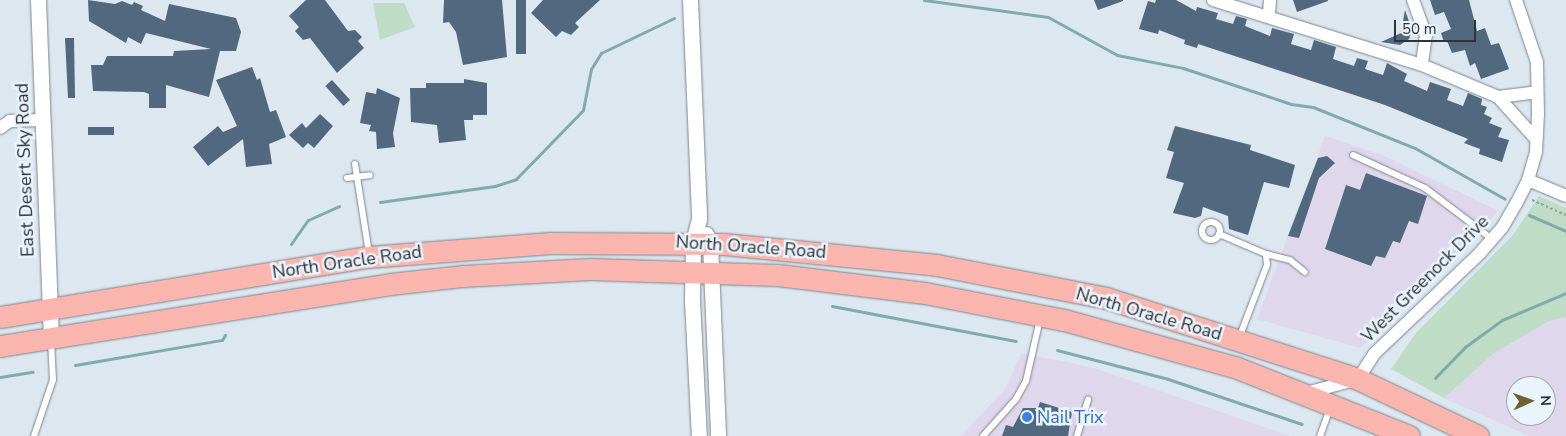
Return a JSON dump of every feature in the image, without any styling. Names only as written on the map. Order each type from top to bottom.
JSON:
[{"type":"highway","name":"North Oracle Road","points":[[0,317],[369,257],[550,243],[702,242],[840,253],[983,273],[1106,298],[1358,379],[1478,436]]},
{"type":"highway","name":"North Oracle Road","points":[[0,346],[435,279],[590,269],[778,275],[925,293],[1041,315],[1235,367],[1409,436]]},
{"type":"street","name":"East Desert Sky Road","points":[[38,0],[48,310],[51,339]]},
{"type":"street","points":[[690,0],[699,220],[702,242],[699,432],[718,431],[702,272]]},
{"type":"street","points":[[1213,0],[1269,14],[1422,65],[1498,97],[1536,139]]},
{"type":"street","points":[[1269,14],[1270,0]]},
{"type":"street","points":[[1413,0],[1426,35],[1422,65]]},
{"type":"street","name":"West Greenock Drive","points":[[1358,379],[1374,354],[1492,239],[1528,180],[1536,139],[1536,62],[1516,0]]},
{"type":"street","points":[[1498,97],[1537,92]]},
{"type":"street","points":[[0,128],[10,121],[42,120]]},
{"type":"street","points":[[1528,180],[1566,196]]},
{"type":"street","points":[[1300,394],[1358,379]]},
{"type":"lane","points":[[1353,155],[1425,188],[1492,239]]},
{"type":"lane","points":[[356,164],[369,257]]},
{"type":"lane","points":[[347,178],[370,175]]},
{"type":"lane","points":[[1219,234],[1266,254],[1290,260],[1305,272]]},
{"type":"lane","points":[[1239,340],[1267,265],[1266,254]]},
{"type":"lane","points":[[983,436],[1016,399],[1026,381],[1041,315]]},
{"type":"lane","points":[[34,436],[52,380],[51,339]]},
{"type":"lane","points":[[1077,436],[1088,400]]},
{"type":"lane","points":[[1320,436],[1331,406]]},
{"type":"path","points":[[1520,195],[1566,215]]},
{"type":"shaded area","points":[[1325,136],[1382,155],[1499,211],[1361,348],[1257,319]]},
{"type":"shaded area","points":[[1566,317],[1566,436],[1529,436],[1507,426],[1556,426],[1556,376],[1506,376],[1506,426],[1444,398],[1493,354],[1549,321]]},
{"type":"shaded area","points":[[1021,353],[1091,367],[1290,436],[961,436],[1006,388]]},
{"type":"green space","points":[[373,3],[404,3],[415,27],[380,40]]},
{"type":"green space","points":[[1539,196],[1566,208],[1566,317],[1549,321],[1493,354],[1444,398],[1391,369],[1416,333],[1513,235]]},
{"type":"building","points":[[88,0],[115,4],[122,1],[132,5],[134,2],[143,6],[141,10],[165,21],[169,4],[236,18],[241,32],[236,51],[220,51],[209,97],[166,85],[166,108],[149,108],[149,94],[144,92],[93,91],[91,65],[103,65],[107,56],[173,56],[174,51],[211,49],[146,33],[141,44],[128,37],[126,43],[89,21]]},
{"type":"building","points":[[306,0],[325,0],[348,31],[355,30],[362,37],[358,41],[364,48],[337,73],[310,38],[303,40],[295,31],[299,27],[289,16]]},
{"type":"building","points":[[444,0],[502,0],[507,57],[463,65],[456,32],[449,22],[443,23]]},
{"type":"building","points":[[516,0],[526,0],[526,54],[516,54]]},
{"type":"building","points":[[543,0],[600,0],[575,23],[579,27],[571,35],[562,31],[556,37],[531,13]]},
{"type":"building","points":[[1094,0],[1123,0],[1123,1],[1098,10]]},
{"type":"building","points":[[1156,0],[1176,0],[1196,11],[1197,7],[1218,13],[1216,19],[1233,24],[1236,16],[1247,19],[1245,26],[1270,36],[1272,28],[1294,34],[1291,44],[1311,50],[1314,40],[1336,47],[1333,59],[1354,66],[1357,58],[1368,61],[1365,69],[1383,75],[1387,63],[1407,74],[1404,81],[1427,91],[1430,82],[1451,89],[1447,100],[1463,106],[1468,93],[1482,99],[1481,105],[1487,107],[1484,114],[1492,118],[1489,123],[1502,128],[1498,137],[1509,140],[1502,162],[1479,154],[1480,149],[1464,143],[1468,139],[1385,105],[1198,44],[1197,48],[1184,44],[1185,40],[1159,30],[1158,34],[1139,29],[1148,1],[1155,3]]},
{"type":"building","points":[[1293,0],[1328,0],[1328,1],[1297,12]]},
{"type":"building","points":[[1430,0],[1469,0],[1477,31],[1485,28],[1491,45],[1499,43],[1509,69],[1481,79],[1475,63],[1470,66],[1465,50],[1452,53],[1447,41],[1444,42],[1441,33],[1451,29],[1444,12],[1435,15]]},
{"type":"building","points":[[1405,10],[1412,30],[1409,39],[1400,45],[1381,42],[1401,33]]},
{"type":"building","points":[[65,38],[74,38],[75,98],[68,98]]},
{"type":"building","points":[[252,67],[257,80],[260,78],[270,112],[276,110],[286,137],[269,144],[272,164],[246,167],[243,139],[208,166],[193,147],[218,126],[223,132],[237,126],[216,80]]},
{"type":"building","points":[[464,79],[487,83],[487,115],[473,115],[473,120],[464,120],[466,140],[439,143],[437,125],[411,122],[410,88],[426,88],[426,83],[464,83]]},
{"type":"building","points":[[332,80],[350,100],[343,106],[325,86]]},
{"type":"building","points":[[377,88],[400,98],[393,133],[395,147],[377,149],[376,132],[369,131],[371,125],[360,123],[366,92],[376,94]]},
{"type":"building","points":[[320,114],[333,126],[314,148],[308,143],[303,148],[289,135],[302,123],[306,128]]},
{"type":"building","points":[[1175,126],[1251,145],[1250,150],[1295,165],[1289,188],[1264,182],[1248,235],[1229,229],[1228,216],[1203,207],[1201,216],[1195,218],[1173,213],[1184,183],[1166,178],[1174,152],[1167,150]]},
{"type":"building","points":[[88,127],[114,127],[114,135],[88,135]]},
{"type":"building","points":[[1327,156],[1335,163],[1319,178],[1299,238],[1288,236],[1318,158]]},
{"type":"building","points":[[1366,173],[1427,196],[1418,224],[1409,221],[1400,243],[1393,241],[1385,258],[1376,256],[1371,266],[1325,249],[1346,185],[1360,190]]},
{"type":"building","points":[[1040,402],[1072,412],[1068,436],[1002,436],[1006,425],[1013,427],[1023,408],[1038,408]]},
{"type":"waterway","points":[[924,0],[1048,17],[1117,55],[1183,68],[1291,104],[1313,107],[1415,148],[1505,199]]},
{"type":"waterway","points":[[380,202],[495,186],[516,179],[583,110],[591,69],[601,53],[674,18]]},
{"type":"waterway","points":[[291,244],[308,220],[339,206]]},
{"type":"waterway","points":[[1529,215],[1566,231]]},
{"type":"waterway","points":[[1435,378],[1465,347],[1502,320],[1566,293]]},
{"type":"waterway","points":[[832,306],[1016,341]]},
{"type":"waterway","points":[[75,365],[222,340],[225,335]]},
{"type":"waterway","points":[[1057,350],[1168,379],[1302,424]]},
{"type":"waterway","points":[[0,377],[33,372]]},
{"type":"place","name":"Nail Trix","points":[[1027,417]]}]
